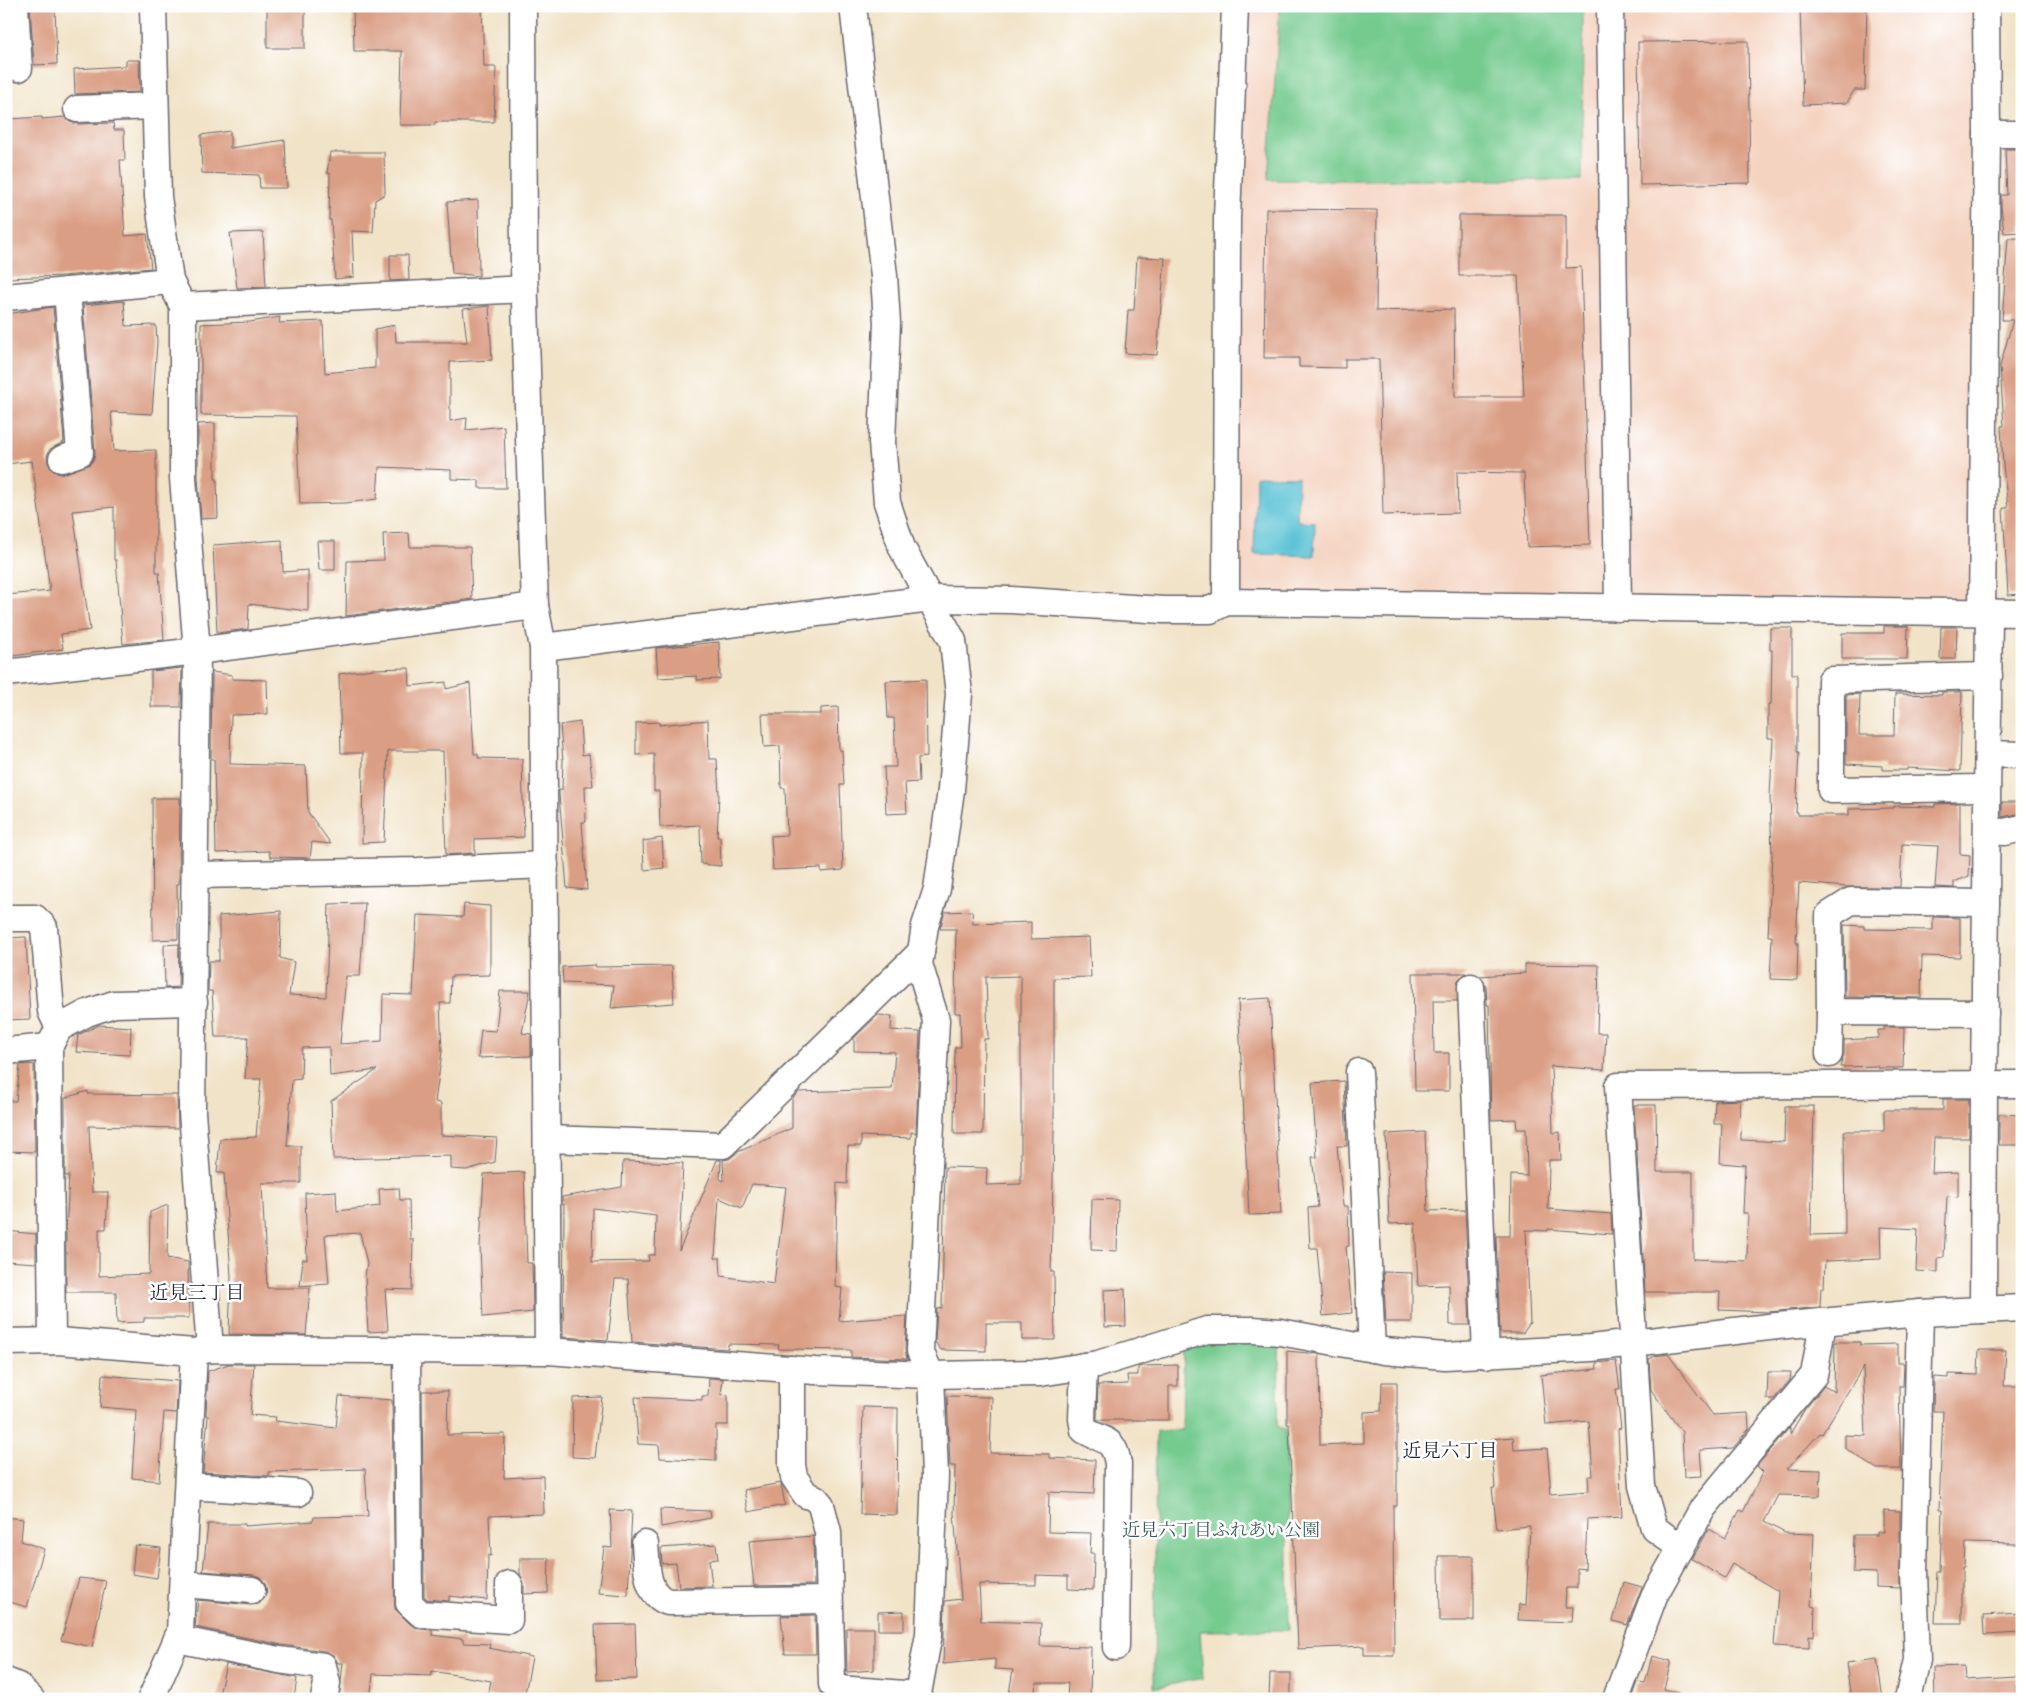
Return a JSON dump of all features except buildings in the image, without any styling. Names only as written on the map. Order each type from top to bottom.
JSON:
[{"type":"street","points":[[15,6],[19,68]]},
{"type":"street","points":[[151,1699],[180,1632],[188,1486],[202,1351],[192,1112],[197,651],[183,478],[183,306],[170,281],[158,197],[153,6]]},
{"type":"street","points":[[523,6],[525,289],[535,606],[544,647],[548,1351]]},
{"type":"street","points":[[792,1369],[794,1477],[806,1495],[815,1498],[821,1505],[828,1532],[832,1684],[838,1689],[918,1697],[929,1634],[935,1475],[931,1375],[920,1351],[936,1020],[919,964],[925,926],[938,880],[950,790],[959,694],[953,642],[902,548],[887,502],[882,442],[886,323],[884,276],[852,6]]},
{"type":"street","points":[[1226,602],[1227,219],[1235,6]]},
{"type":"street","points":[[1610,6],[1618,608]]},
{"type":"street","points":[[1983,1310],[1989,676],[1986,613],[1986,6]]},
{"type":"street","points":[[77,108],[156,106]]},
{"type":"street","points":[[1987,134],[2022,134]]},
{"type":"street","points":[[6,297],[170,281]]},
{"type":"street","points":[[183,306],[525,289]]},
{"type":"street","points":[[62,459],[80,453],[68,291]]},
{"type":"street","points":[[544,647],[931,599],[1011,600],[1163,610],[1210,610],[1226,602],[2022,613]]},
{"type":"street","points":[[6,673],[197,651],[535,606]]},
{"type":"street","points":[[1987,788],[1831,790],[1831,700],[1832,680],[1989,676]]},
{"type":"street","points":[[1988,754],[2022,755]]},
{"type":"street","points":[[1987,831],[2005,832],[2022,828]]},
{"type":"street","points":[[195,875],[418,871],[545,865]]},
{"type":"street","points":[[1829,1054],[1829,915],[1851,902],[1986,903]]},
{"type":"street","points":[[6,918],[35,918],[44,927],[54,1038],[52,1341]]},
{"type":"street","points":[[547,1139],[723,1145],[921,952]]},
{"type":"street","points":[[1471,987],[1486,1354]]},
{"type":"street","points":[[6,1051],[54,1038],[86,1013],[114,1004],[194,1002]]},
{"type":"street","points":[[1830,1012],[1985,1013]]},
{"type":"street","points":[[1360,1072],[1372,1349]]},
{"type":"street","points":[[1681,1548],[1654,1528],[1642,1486],[1618,1086],[2022,1084]]},
{"type":"street","points":[[6,1342],[52,1341],[202,1351],[548,1351],[792,1369],[931,1375],[1040,1373],[1098,1364],[1207,1330],[1280,1332],[1372,1349],[1445,1356],[1591,1348],[1823,1322],[2022,1308]]},
{"type":"street","points":[[1908,1699],[1917,1660],[1914,1571],[1920,1314]]},
{"type":"street","points":[[1616,1699],[1654,1596],[1703,1508],[1814,1375],[1823,1322]]},
{"type":"street","points":[[407,1350],[409,1603],[421,1614],[509,1620],[509,1584]]},
{"type":"street","points":[[1084,1366],[1082,1419],[1084,1430],[1109,1442],[1116,1450],[1118,1464],[1116,1647]]},
{"type":"street","points":[[188,1486],[298,1493]]},
{"type":"street","points":[[644,1544],[649,1580],[653,1592],[659,1599],[668,1602],[829,1600]]},
{"type":"street","points":[[184,1584],[252,1590]]},
{"type":"street","points":[[177,1640],[279,1660],[323,1666],[327,1683],[324,1699]]},
{"type":"street","points":[[6,1680],[18,1686],[31,1699]]},
{"type":"shaded area","points":[[1235,6],[1982,6],[1982,613],[1226,602]]},
{"type":"green space","points":[[1280,6],[1583,6],[1582,180],[1268,180]]},
{"type":"green space","name":"近見六丁目ふれあい公園","points":[[1280,1332],[1277,1426],[1286,1430],[1289,1630],[1200,1631],[1203,1678],[1154,1688],[1156,1431],[1182,1430],[1184,1337]]},
{"type":"water","points":[[1256,476],[1298,477],[1297,521],[1315,522],[1314,556],[1254,554]]},
{"type":"district","name":"近見三丁目","points":[[197,1293]]},
{"type":"district","name":"近見六丁目","points":[[1450,1451]]}]
